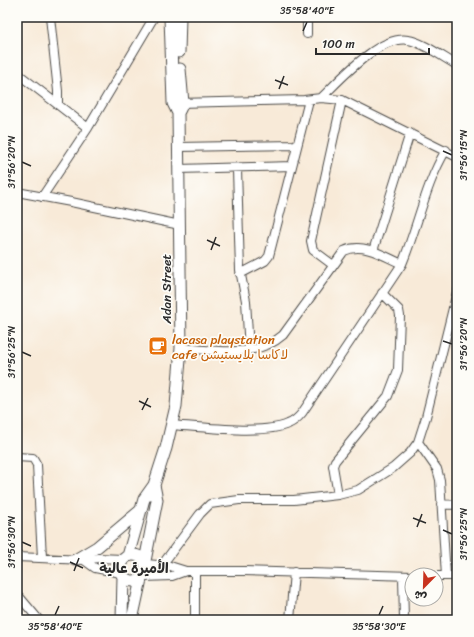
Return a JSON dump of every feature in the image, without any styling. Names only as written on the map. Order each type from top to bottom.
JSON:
[{"type":"street","points":[[50,17],[58,104]]},
{"type":"street","points":[[42,197],[88,128],[154,17]]},
{"type":"street","name":"Adan Street","points":[[170,17],[178,106]]},
{"type":"street","name":"Adan Street","points":[[125,558],[144,499],[154,486],[171,425],[176,398],[181,348],[178,169],[180,17]]},
{"type":"street","points":[[307,17],[307,34]]},
{"type":"street","points":[[321,98],[354,66],[385,45],[396,40],[416,42],[457,65]]},
{"type":"street","points":[[17,74],[88,128]]},
{"type":"street","points":[[178,106],[309,100],[321,98],[342,100],[446,150],[457,157]]},
{"type":"street","points":[[240,274],[265,261],[269,256],[309,100]]},
{"type":"street","points":[[333,265],[313,250],[311,241],[342,100]]},
{"type":"street","points":[[373,251],[410,133]]},
{"type":"street","points":[[178,147],[297,145]]},
{"type":"street","points":[[171,425],[253,429],[278,427],[296,420],[311,402],[402,264],[411,244],[432,174],[446,150]]},
{"type":"street","points":[[178,169],[237,169],[292,166]]},
{"type":"street","points":[[237,169],[240,274],[246,301],[249,350]]},
{"type":"street","points":[[17,192],[180,225]]},
{"type":"street","points":[[181,348],[249,350],[265,347],[274,343],[283,335],[344,251],[352,247],[359,247],[373,251],[402,264]]},
{"type":"street","points":[[162,565],[200,514],[210,504],[239,500],[294,500],[338,495],[358,490],[369,484],[403,459],[418,442],[454,314],[457,292]]},
{"type":"street","points":[[338,495],[334,472],[335,461],[388,396],[398,370],[399,310],[382,293]]},
{"type":"street","points":[[418,442],[437,469],[440,480],[446,576],[457,576]]},
{"type":"street","points":[[17,457],[32,458],[37,465],[42,557]]},
{"type":"street","name":"Adan Street","points":[[146,562],[157,500],[154,486]]},
{"type":"street","points":[[441,504],[457,505]]},
{"type":"street","points":[[80,560],[141,509]]},
{"type":"street","points":[[17,557],[80,560],[125,558],[134,555],[140,556],[146,562],[186,571],[294,572],[403,576],[404,620]]},
{"type":"street","points":[[122,620],[121,564],[125,558]]},
{"type":"street","points":[[80,560],[95,568],[122,574],[131,581],[142,578],[172,576],[186,571]]},
{"type":"street","points":[[132,620],[142,578],[146,570],[146,562]]},
{"type":"street","points":[[195,620],[196,571]]},
{"type":"street","points":[[290,620],[294,572]]},
{"type":"street","points":[[17,594],[39,620]]},
{"type":"place","name":"lacasa playstation cafe لاكاسا بلايستيشن","points":[[158,346]]},
{"type":"district","name":"الأميرة عالية","points":[[134,568]]}]
